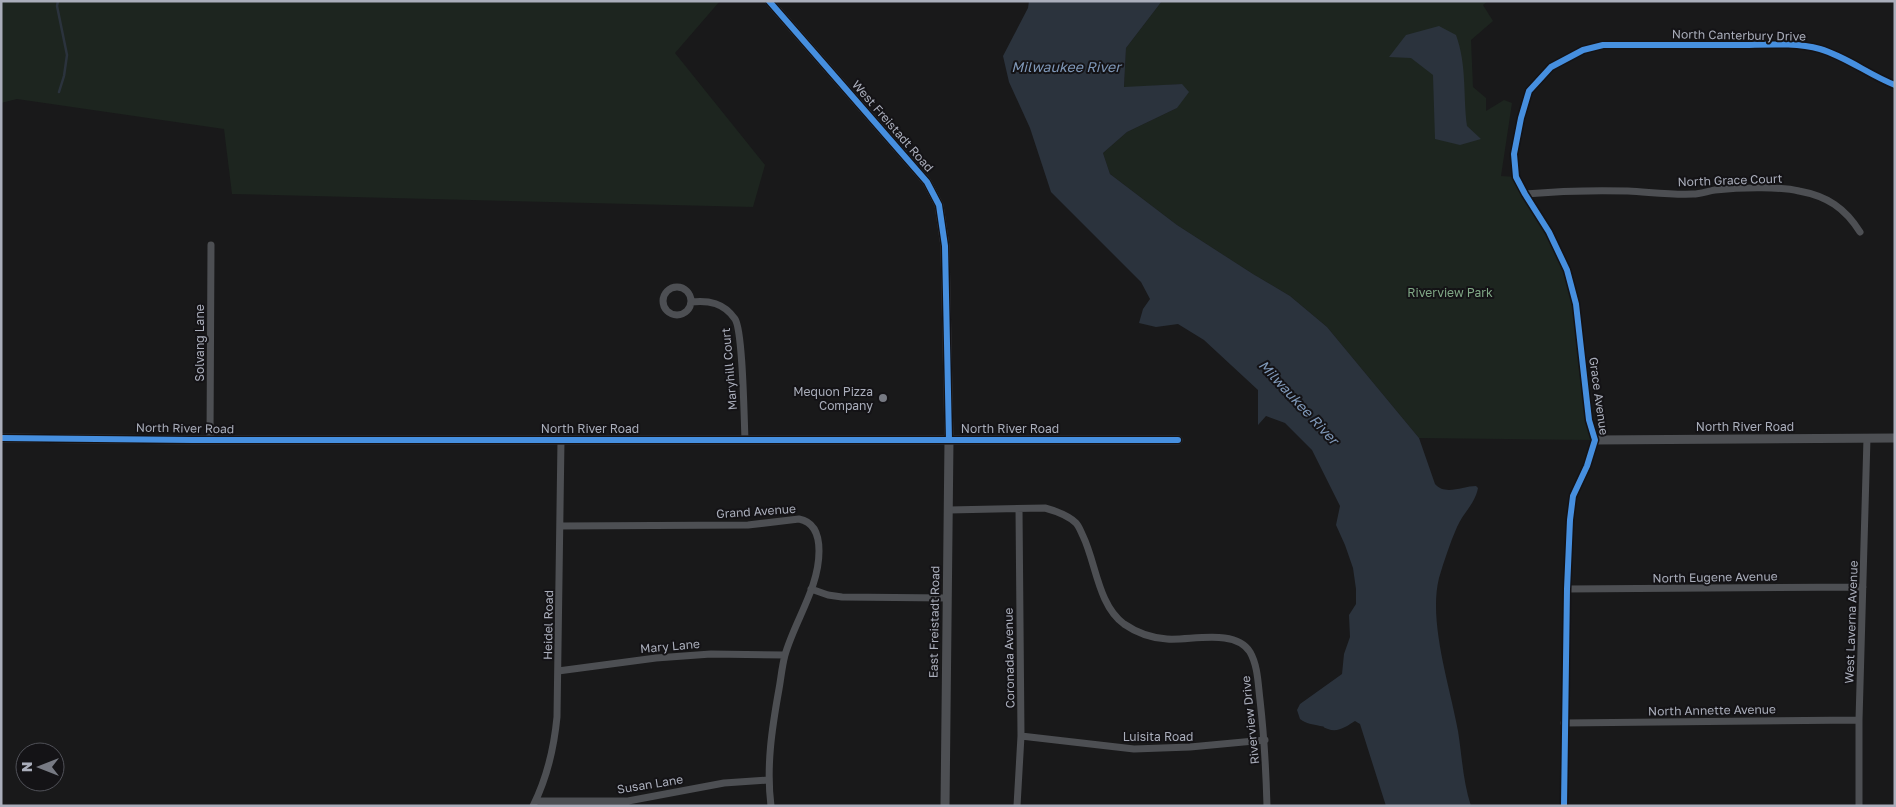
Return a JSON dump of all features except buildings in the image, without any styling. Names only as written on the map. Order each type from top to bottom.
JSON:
[{"type":"street","name":"West Freistadt Road","points":[[769,1],[927,182],[939,204],[944,246],[949,440]]},
{"type":"street","name":"North Canterbury Drive","points":[[1603,45],[1808,46],[1833,54],[1853,63],[1879,79],[1895,85]]},
{"type":"street","name":"Grace Avenue","points":[[1564,806],[1567,590],[1573,496],[1587,466],[1594,440],[1589,420],[1576,304],[1567,270],[1549,232],[1516,177],[1514,154],[1521,118],[1529,91],[1551,67],[1583,50],[1603,45]]},
{"type":"street","name":"North Grace Court","points":[[1525,194],[1563,191],[1694,194],[1735,189],[1798,190],[1823,198],[1837,206],[1847,214],[1860,232]]},
{"type":"street","name":"Solvang Lane","points":[[210,440],[211,245]]},
{"type":"street","points":[[676,286],[686,290],[691,302],[687,311],[683,314],[673,315],[666,311],[662,298],[668,290],[676,286]]},
{"type":"street","name":"Maryhill Court","points":[[691,302],[706,300],[723,307],[736,320],[740,340],[745,439]]},
{"type":"street","name":"North River Road","points":[[1,438],[210,440],[1178,440]]},
{"type":"street","name":"West Laverna Avenue","points":[[1859,806],[1859,720],[1867,438]]},
{"type":"street","name":"North River Road","points":[[1594,440],[1895,438]]},
{"type":"street","name":"Heidel Road","points":[[534,803],[545,780],[554,739],[558,671],[561,440]]},
{"type":"street","name":"East Freistadt Road","points":[[945,806],[949,440]]},
{"type":"street","name":"Riverview Drive","points":[[949,510],[1045,508],[1059,511],[1077,523],[1088,548],[1099,587],[1121,622],[1143,635],[1166,639],[1224,637],[1237,641],[1248,649],[1254,660],[1257,673],[1264,740],[1267,806]]},
{"type":"street","name":"Coronada Avenue","points":[[1017,806],[1021,736],[1019,509]]},
{"type":"street","name":"Grand Avenue","points":[[560,526],[748,525],[799,518],[805,520],[816,530],[819,541],[819,559],[811,588],[785,655],[773,721],[768,780],[771,806]]},
{"type":"street","name":"North Eugene Avenue","points":[[1567,590],[1863,587]]},
{"type":"street","points":[[811,588],[842,597],[947,598]]},
{"type":"street","name":"Mary Lane","points":[[558,671],[656,658],[711,654],[785,655]]},
{"type":"street","name":"North Annette Avenue","points":[[1564,723],[1859,720]]},
{"type":"street","name":"Luisita Road","points":[[1021,736],[1134,749],[1190,747],[1264,740]]},
{"type":"street","name":"Susan Lane","points":[[534,803],[628,801],[724,783],[768,780]]},
{"type":"green space","points":[[1,1],[720,1],[675,53],[765,165],[753,207],[232,194],[224,129],[17,99],[1,103]]},
{"type":"green space","name":"Riverview Park","points":[[1162,1],[1488,1],[1483,5],[1493,21],[1471,40],[1473,87],[1486,98],[1486,111],[1504,100],[1512,103],[1501,176],[1516,177],[1549,232],[1576,304],[1595,440],[1419,438],[1327,327],[1290,296],[1177,225],[1110,174],[1103,153],[1127,132],[1177,108],[1182,84],[1124,88],[1126,48]]},
{"type":"water","name":"Milwaukee River","points":[[1029,1],[1162,1],[1126,48],[1124,87],[1182,84],[1189,92],[1177,108],[1127,132],[1103,153],[1110,174],[1177,225],[1290,296],[1327,327],[1419,438],[1435,484],[1439,488],[1449,490],[1476,486],[1478,488],[1452,539],[1439,578],[1436,595],[1436,614],[1441,654],[1458,731],[1464,778],[1471,806],[1386,806],[1360,724],[1355,721],[1342,728],[1332,730],[1307,723],[1300,719],[1297,710],[1300,704],[1342,674],[1344,654],[1350,637],[1349,615],[1356,604],[1356,589],[1353,568],[1336,525],[1340,506],[1312,450],[1285,423],[1266,416],[1258,425],[1258,390],[1204,340],[1178,324],[1156,327],[1139,323],[1143,309],[1150,299],[1141,282],[1051,192],[1030,128],[1009,82],[1003,56],[1028,8]]},
{"type":"water","points":[[1439,26],[1456,35],[1462,58],[1467,126],[1481,139],[1460,145],[1435,139],[1433,75],[1411,58],[1389,57],[1406,35]]},
{"type":"waterway","points":[[58,1],[57,6],[67,55],[64,76],[59,92]]},
{"type":"cycle path","points":[[769,1],[927,182],[939,205],[945,246],[949,440]]},
{"type":"cycle path","points":[[1564,806],[1567,589],[1570,520],[1573,496],[1587,466],[1595,440],[1589,420],[1576,304],[1567,270],[1549,232],[1516,177],[1514,154],[1521,118],[1529,91],[1551,67],[1583,50],[1603,45],[1800,45],[1830,52],[1895,85]]},
{"type":"cycle path","points":[[1,438],[192,440],[1178,440]]},
{"type":"place","name":"Mequon Pizza Company","points":[[883,398]]}]
